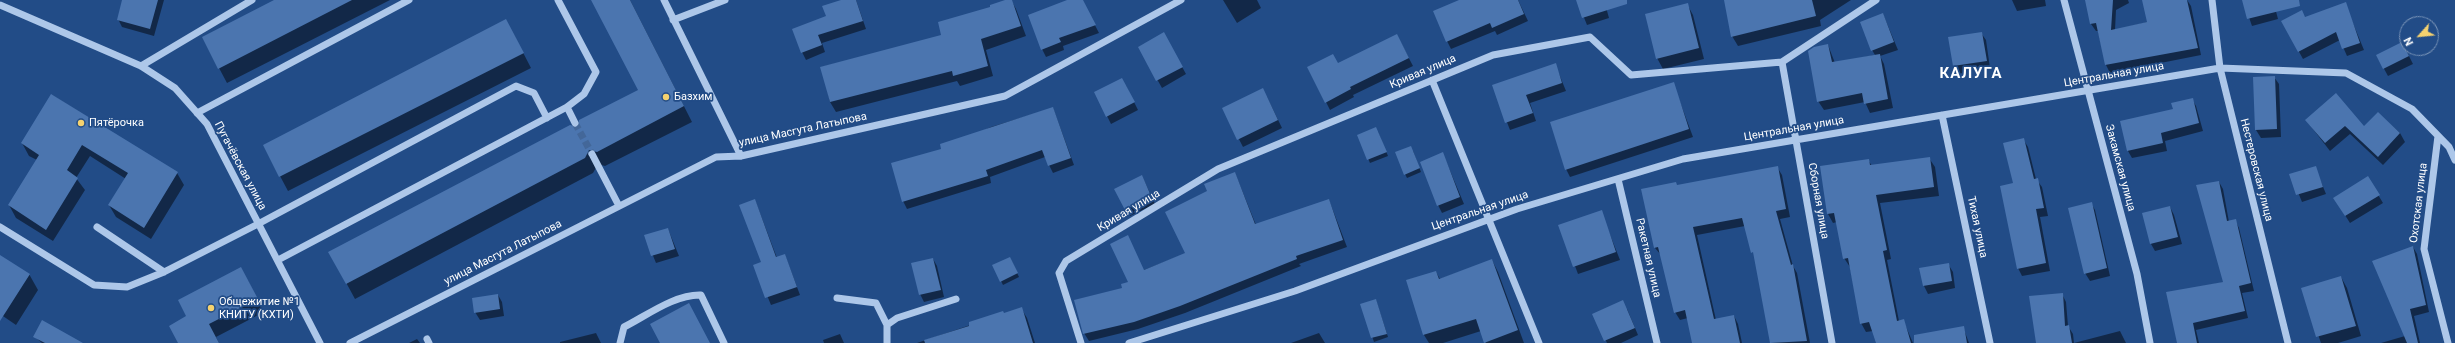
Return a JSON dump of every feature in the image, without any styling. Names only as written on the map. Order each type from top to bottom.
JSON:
[{"type":"street","points":[[141,66],[252,0]]},
{"type":"street","points":[[197,113],[409,0]]},
{"type":"street","points":[[278,260],[567,108],[584,94],[596,72],[558,0]]},
{"type":"street","points":[[664,0],[741,156]]},
{"type":"street","points":[[673,20],[725,0]]},
{"type":"street","name":"улица Масгута Латыпова","points":[[350,343],[716,157],[741,156],[1005,96],[1182,0]]},
{"type":"street","name":"Кривая улица","points":[[1081,343],[1059,273],[1066,261],[1218,170],[1493,55],[1590,36],[1631,75],[1782,62],[1876,0]]},
{"type":"street","name":"Закамская улица","points":[[2064,0],[2137,274],[2150,343]]},
{"type":"street","name":"Нестеровская улица","points":[[2212,0],[2220,68],[2288,343]]},
{"type":"street","name":"Пугачёвская улица","points":[[1,7],[141,66],[175,88],[207,124],[320,343]]},
{"type":"street","name":"Сборная улица","points":[[1782,62],[1832,343]]},
{"type":"street","name":"Центральная улица","points":[[1129,343],[1295,291],[1489,218],[1683,159],[2220,68],[2346,73],[2412,109],[2449,148],[2455,160]]},
{"type":"street","points":[[1432,80],[1539,343]]},
{"type":"street","points":[[0,227],[94,285],[127,288],[164,272],[258,224],[516,86],[534,93],[547,118]]},
{"type":"street","points":[[567,108],[575,123]]},
{"type":"street","name":"Тихая улица","points":[[1942,115],[1990,343]]},
{"type":"street","name":"Охотская улица","points":[[2438,136],[2424,249],[2448,343]]},
{"type":"street","points":[[592,154],[618,206]]},
{"type":"street","name":"Ракетная улица","points":[[1618,178],[1657,343]]},
{"type":"street","points":[[97,227],[164,272]]},
{"type":"street","points":[[620,343],[624,327],[668,304],[693,295],[701,295],[724,343]]},
{"type":"street","points":[[836,298],[876,303],[886,325],[887,343]]},
{"type":"street","points":[[886,325],[898,318],[956,299]]},
{"type":"building","points":[[122,0],[158,0],[150,29],[117,20]]},
{"type":"building","points":[[274,0],[352,0],[218,69],[202,37]]},
{"type":"building","points":[[591,0],[630,0],[684,106],[597,152],[589,150],[585,158],[346,284],[328,252],[570,125],[578,127],[579,120],[638,90]]},
{"type":"building","points":[[841,0],[856,0],[863,21],[818,35],[822,45],[801,53],[792,29],[826,16],[822,6]]},
{"type":"building","points":[[1005,0],[1012,0],[1021,26],[981,39],[988,66],[953,76],[952,71],[830,102],[820,67],[941,35],[938,22],[990,7],[990,5]]},
{"type":"building","points":[[1067,0],[1083,0],[1096,25],[1059,38],[1061,42],[1041,50],[1028,15]]},
{"type":"building","points":[[1459,0],[1518,0],[1524,14],[1492,28],[1490,23],[1446,42],[1433,11]]},
{"type":"building","points":[[1576,0],[1627,0],[1627,4],[1582,18]]},
{"type":"building","points":[[1724,0],[1812,0],[1816,16],[1731,37]]},
{"type":"building","points":[[2085,0],[2113,0],[2111,30],[2147,22],[2142,0],[2187,0],[2198,48],[2105,65],[2096,23],[2090,24]]},
{"type":"building","points":[[2242,0],[2299,0],[2300,6],[2247,19]]},
{"type":"building","points":[[2346,2],[2360,43],[2342,49],[2336,32],[2298,52],[2281,21],[2302,10],[2305,17]]},
{"type":"building","points":[[1688,3],[1699,48],[1656,59],[1645,14]]},
{"type":"building","points":[[1883,13],[1894,42],[1871,51],[1860,22]]},
{"type":"building","points":[[506,19],[524,53],[279,177],[263,145]]},
{"type":"building","points":[[1164,32],[1183,67],[1156,81],[1138,47]]},
{"type":"building","points":[[1982,32],[1987,61],[1953,66],[1948,37]]},
{"type":"building","points":[[1397,34],[1409,58],[1350,87],[1351,89],[1325,103],[1307,67],[1333,54],[1338,63]]},
{"type":"building","points":[[1828,44],[1832,62],[1880,54],[1888,99],[1864,104],[1862,93],[1817,102],[1808,51],[1814,47]]},
{"type":"building","points":[[2399,44],[2399,56],[2409,56],[2383,69],[2376,55]]},
{"type":"building","points":[[1556,63],[1562,83],[1526,95],[1533,113],[1505,123],[1492,85]]},
{"type":"building","points":[[2275,76],[2277,129],[2255,130],[2253,77]]},
{"type":"building","points":[[1122,78],[1135,102],[1106,117],[1094,92]]},
{"type":"building","points":[[1674,82],[1689,129],[1565,170],[1550,122]]},
{"type":"building","points":[[1263,88],[1278,120],[1237,140],[1222,108]]},
{"type":"building","points":[[2336,93],[2364,126],[2378,112],[2400,133],[2378,157],[2345,126],[2325,143],[2305,120]]},
{"type":"building","points":[[51,94],[178,172],[144,228],[108,205],[128,173],[82,145],[67,170],[78,178],[46,230],[8,205],[39,155],[21,143]]},
{"type":"building","points":[[2193,98],[2199,123],[2161,133],[2163,143],[2127,151],[2120,121],[2173,109],[2171,103]]},
{"type":"building","points":[[1053,107],[1071,158],[1048,166],[1042,150],[986,170],[988,176],[902,202],[891,163],[941,149],[940,144]]},
{"type":"building","points":[[1376,127],[1387,152],[1367,160],[1357,135]]},
{"type":"building","points":[[2024,138],[2034,179],[2038,178],[2044,208],[2036,209],[2046,263],[2017,269],[2000,186],[2013,183],[2003,143]]},
{"type":"building","points":[[1411,146],[1420,168],[1404,175],[1395,152]]},
{"type":"building","points":[[1443,152],[1460,197],[1437,206],[1420,162]]},
{"type":"building","points":[[1930,157],[1934,187],[1876,195],[1887,250],[1883,251],[1897,321],[1904,319],[1911,343],[1876,343],[1869,322],[1860,324],[1848,258],[1843,259],[1834,213],[1827,214],[1820,166],[1869,159],[1870,165]]},
{"type":"building","points":[[1778,166],[1786,209],[1776,211],[1791,265],[1793,264],[1807,341],[1770,343],[1753,252],[1751,253],[1742,218],[1693,227],[1714,319],[1734,315],[1740,343],[1692,343],[1685,310],[1674,313],[1658,247],[1654,248],[1641,189],[1676,182],[1677,185]]},
{"type":"building","points":[[2316,166],[2323,187],[2296,195],[2289,174]]},
{"type":"building","points":[[1235,172],[1255,224],[1329,199],[1343,240],[1296,256],[1297,259],[1180,306],[1134,322],[1083,334],[1074,300],[1122,288],[1121,284],[1128,282],[1110,244],[1128,235],[1144,270],[1185,253],[1165,212],[1207,191],[1204,184]]},
{"type":"building","points":[[1142,175],[1151,196],[1125,210],[1114,189]]},
{"type":"building","points":[[2368,176],[2380,195],[2345,216],[2333,198]]},
{"type":"building","points":[[2219,181],[2227,221],[2236,219],[2251,283],[2239,286],[2245,311],[2193,323],[2197,343],[2177,343],[2166,292],[2223,282],[2196,185]]},
{"type":"building","points":[[755,199],[776,257],[785,254],[797,287],[765,298],[753,265],[761,262],[739,205]]},
{"type":"building","points":[[2092,202],[2107,268],[2084,274],[2068,208]]},
{"type":"building","points":[[2170,206],[2178,237],[2150,244],[2142,213]]},
{"type":"building","points":[[1602,210],[1616,252],[1573,267],[1558,225]]},
{"type":"building","points":[[668,228],[675,249],[651,256],[644,235]]},
{"type":"building","points":[[2413,246],[2426,305],[2410,309],[2418,343],[2407,343],[2372,261]]},
{"type":"building","points":[[0,255],[30,274],[0,321]]},
{"type":"building","points":[[1010,257],[1018,273],[1000,282],[992,265]]},
{"type":"building","points":[[933,258],[941,290],[919,295],[911,263]]},
{"type":"building","points":[[1492,259],[1518,330],[1484,343],[1476,319],[1423,335],[1406,280],[1436,271],[1439,279]]},
{"type":"building","points":[[1949,263],[1952,281],[1923,286],[1919,268]]},
{"type":"building","name":"Общежитие №1 КНИТУ (КХТИ)","points":[[241,267],[258,299],[209,324],[219,343],[178,343],[169,326],[186,316],[178,300]]},
{"type":"building","points":[[2341,276],[2356,326],[2316,337],[2301,288]]},
{"type":"building","points":[[2063,293],[2065,326],[2069,325],[2072,343],[2036,343],[2029,296]]},
{"type":"building","points":[[498,294],[500,309],[474,313],[472,298]]},
{"type":"building","points":[[1376,299],[1387,334],[1371,338],[1360,304]]},
{"type":"building","points":[[1623,300],[1635,328],[1604,341],[1592,314]]},
{"type":"building","points":[[689,303],[710,343],[660,343],[650,324]]},
{"type":"building","points":[[1022,307],[1033,343],[925,343],[924,340],[969,326],[969,322],[1003,311],[1004,313]]},
{"type":"building","points":[[42,320],[83,343],[45,343],[33,337]]},
{"type":"building","points":[[1964,326],[1967,343],[1914,343],[1914,335]]},
{"type":"tunnel","points":[[575,123],[592,154]]},
{"type":"place","name":"Базхим","points":[[666,97]]},
{"type":"place","name":"Пятёрочка","points":[[81,123]]},
{"type":"place","name":"Общежитие №1 КНИТУ (КХТИ)","points":[[211,308]]},
{"type":"district","name":"КАЛУГА","points":[[1971,74]]}]
